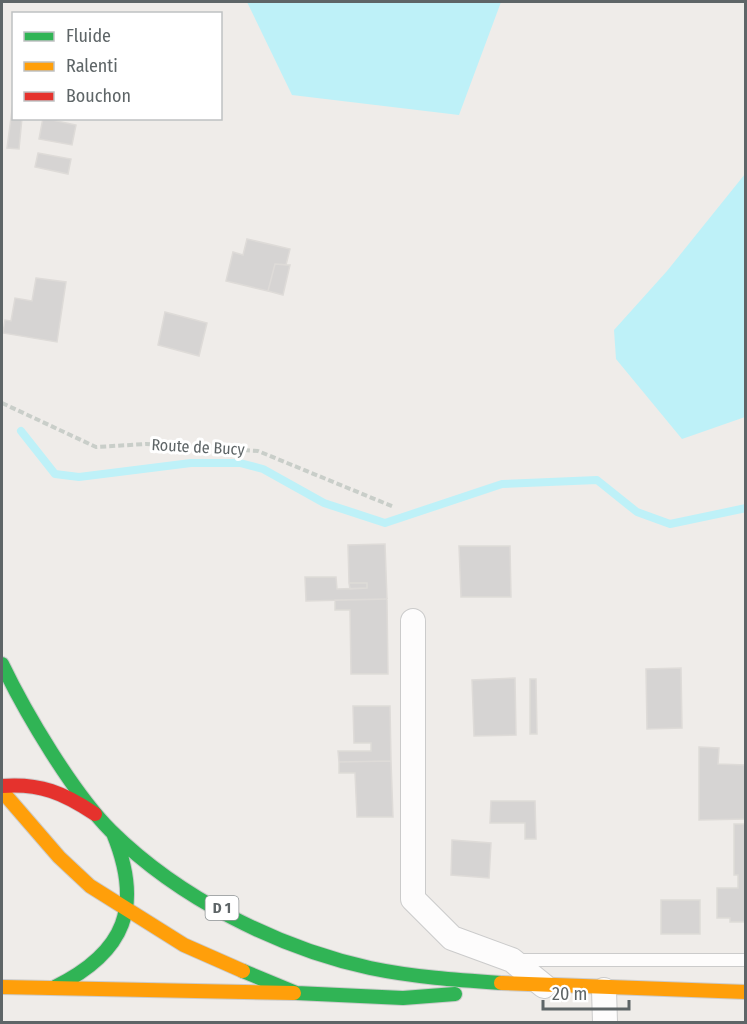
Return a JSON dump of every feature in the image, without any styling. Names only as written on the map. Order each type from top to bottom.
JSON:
[{"type":"main road","name":"D 1","points":[[2,664],[37,725],[95,814],[113,833],[165,875],[192,892],[290,942],[339,961],[420,976],[604,990],[746,992]]},
{"type":"main road","points":[[2,786],[27,783],[60,790],[95,814]]},
{"type":"main road","name":"D 1","points":[[2,791],[59,857],[90,886],[184,945],[296,993],[403,998],[544,986]]},
{"type":"main road","points":[[55,987],[91,968],[102,957],[115,939],[126,910],[128,891],[126,865],[113,833]]},
{"type":"main road","points":[[2,987],[296,993]]},
{"type":"street","points":[[413,621],[413,899],[452,938],[512,960],[544,986]]},
{"type":"street","points":[[604,990],[605,1023]]},
{"type":"lane","points":[[512,960],[746,960]]},
{"type":"path","name":"Route de Bucy","points":[[2,403],[96,447],[146,444],[258,451],[394,507]]},
{"type":"water","points":[[247,2],[501,2],[459,115],[292,95]]},
{"type":"water","points":[[745,174],[745,417],[682,439],[616,359],[614,330],[667,271]]},
{"type":"building","points":[[12,110],[12,120],[22,120],[19,149],[7,148]]},
{"type":"building","points":[[43,120],[76,125],[72,145],[39,139]]},
{"type":"building","points":[[38,153],[71,159],[68,174],[35,167]]},
{"type":"building","points":[[247,239],[290,249],[286,265],[275,264],[268,291],[226,281],[233,252],[243,255]]},
{"type":"building","points":[[275,264],[290,265],[283,295],[268,291]]},
{"type":"building","points":[[36,278],[66,282],[57,342],[3,333],[5,320],[11,321],[15,298],[32,301]]},
{"type":"building","points":[[165,312],[207,323],[199,356],[158,345]]},
{"type":"building","points":[[385,544],[387,599],[306,601],[305,577],[336,577],[337,589],[367,588],[367,583],[349,583],[348,545]]},
{"type":"building","points":[[459,546],[510,546],[511,597],[461,597]]},
{"type":"building","points":[[349,583],[367,583],[367,588],[350,589]]},
{"type":"building","points":[[387,599],[388,674],[351,674],[350,610],[335,610],[335,600]]},
{"type":"building","points":[[681,668],[682,728],[647,729],[646,669]]},
{"type":"building","points":[[515,678],[516,735],[474,736],[472,680]]},
{"type":"building","points":[[530,679],[536,679],[537,734],[530,734]]},
{"type":"building","points":[[353,706],[390,706],[391,761],[339,762],[338,751],[371,751],[371,743],[354,743]]},
{"type":"building","points":[[699,747],[719,748],[718,764],[746,765],[746,819],[699,820]]},
{"type":"building","points":[[391,761],[393,817],[357,817],[355,773],[339,773],[339,762]]},
{"type":"building","points":[[491,801],[535,801],[536,839],[525,839],[525,823],[490,823]]},
{"type":"building","points":[[734,824],[746,824],[746,922],[730,922],[730,918],[717,918],[717,888],[738,888],[738,875],[734,875]]},
{"type":"building","points":[[452,840],[491,843],[489,878],[451,875]]},
{"type":"building","points":[[661,900],[700,900],[700,934],[661,934]]},
{"type":"waterway","points":[[21,431],[55,474],[79,477],[191,463],[240,463],[263,469],[324,503],[385,523],[502,484],[597,480],[637,512],[670,524],[746,508]]},
{"type":"traffic: fast","points":[[2,664],[51,752],[96,815],[138,855],[199,899],[266,934],[335,959],[402,974],[501,983]]},
{"type":"traffic: fast","points":[[55,987],[79,973],[98,958],[112,942],[122,924],[127,905],[127,883],[113,833]]},
{"type":"traffic: fast","points":[[243,971],[296,993],[403,998],[455,994]]},
{"type":"traffic: slow","points":[[2,791],[59,857],[90,886],[184,945],[243,971]]},
{"type":"traffic: slow","points":[[501,983],[746,992]]},
{"type":"traffic: slow","points":[[2,987],[294,993]]},
{"type":"traffic: jam","points":[[2,786],[28,786],[51,791],[73,800],[95,814]]}]
